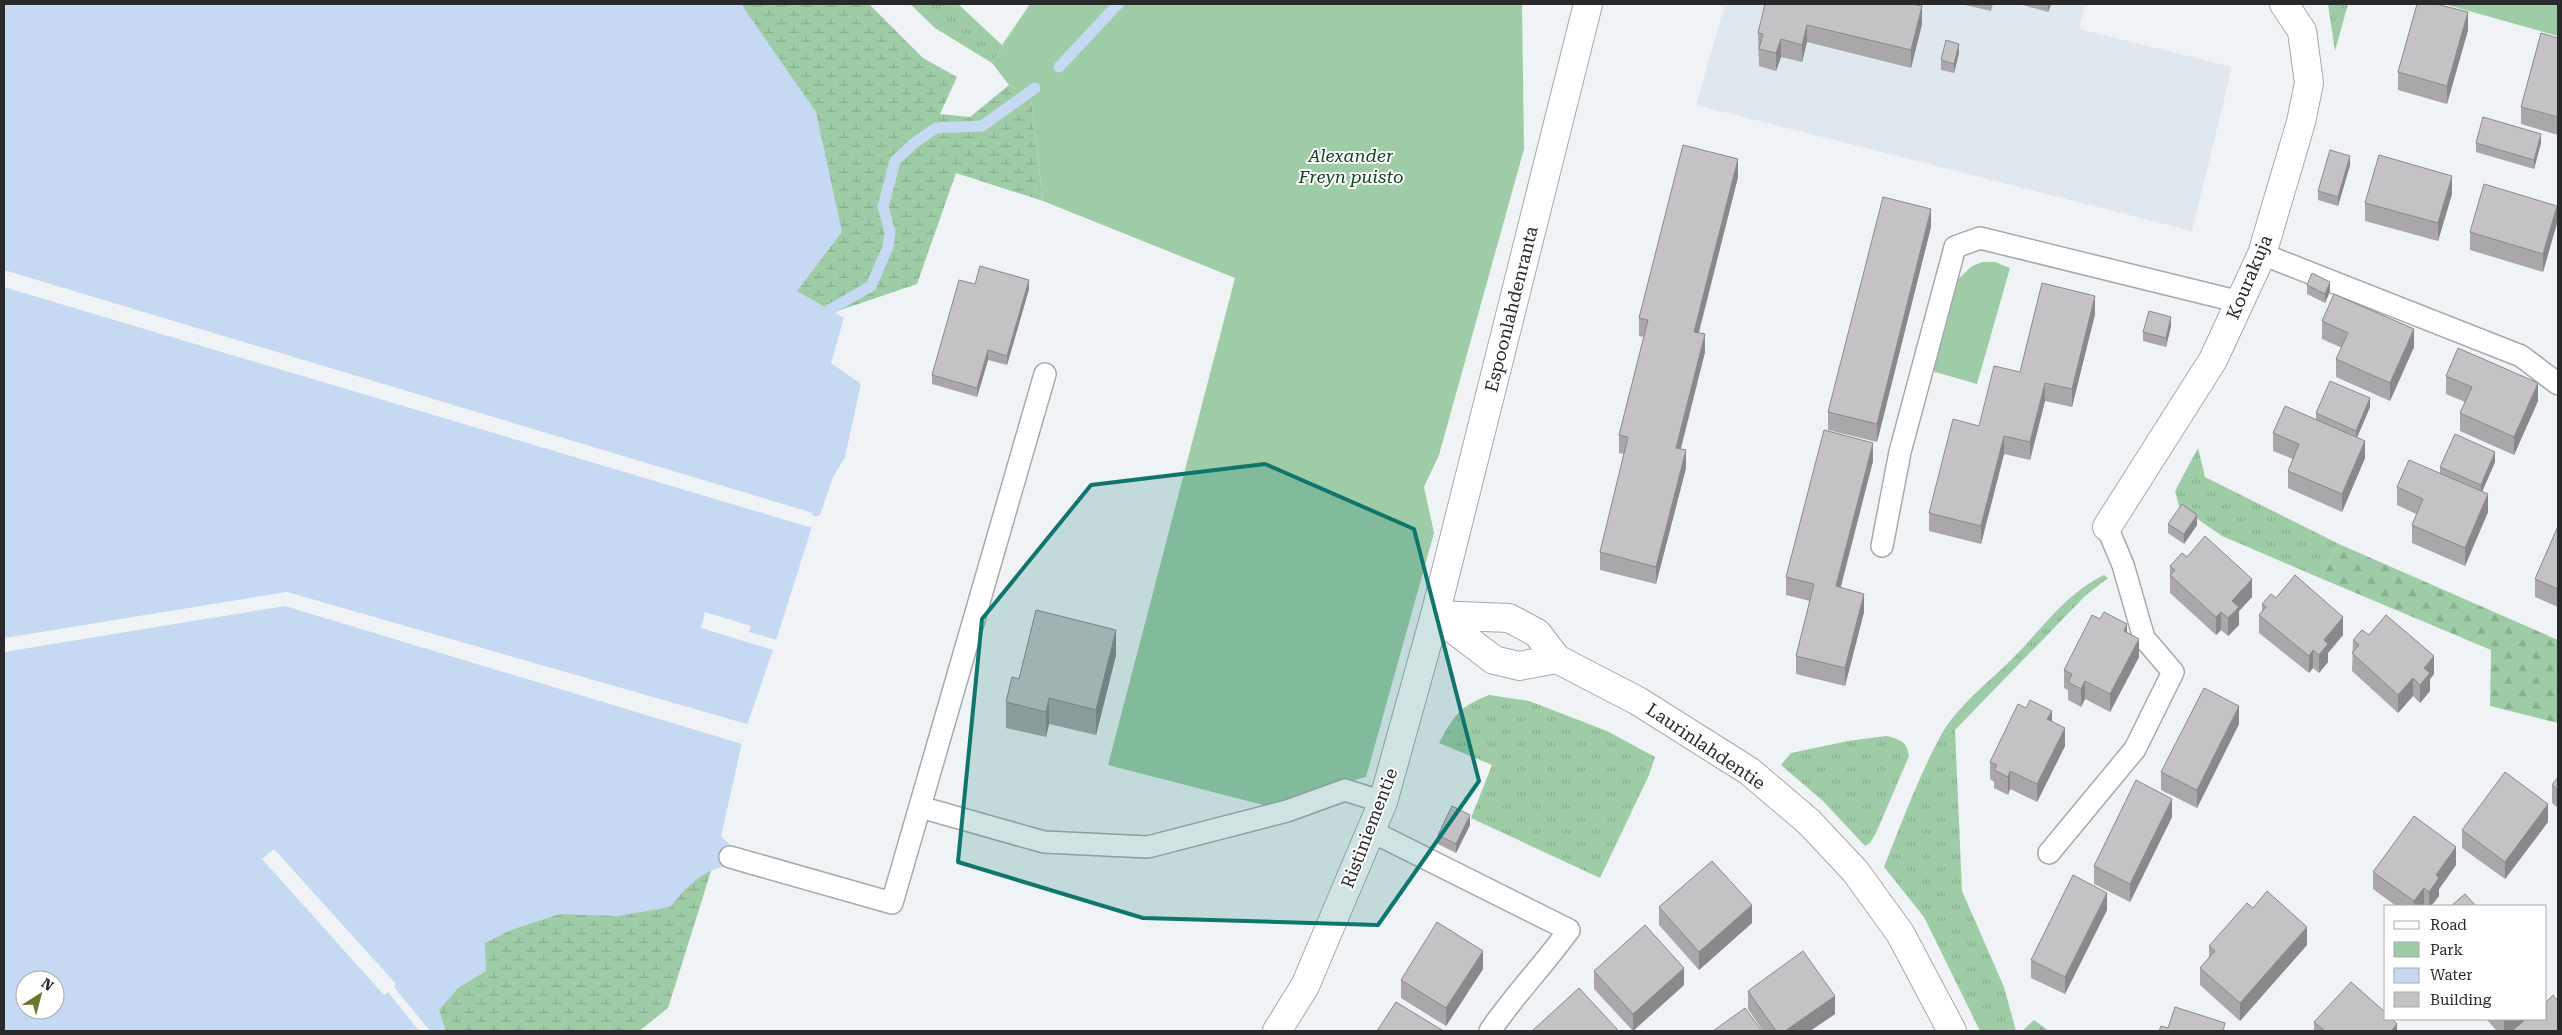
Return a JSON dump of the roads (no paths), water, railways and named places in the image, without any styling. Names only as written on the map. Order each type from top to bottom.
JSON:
[{"type":"street","name":"Espoonlahdenranta","points":[[1436,616],[1588,4]]},
{"type":"street","name":"Kourakuja","points":[[2107,527],[2213,360],[2262,254],[2301,122],[2309,83],[2302,31],[2284,4]]},
{"type":"street","points":[[1436,616],[1494,660],[1519,666],[1557,659]]},
{"type":"street","name":"Laurinlahdentie","points":[[1436,616],[1509,618],[1537,633],[1557,659],[1638,701],[1750,771],[1808,822],[1855,871],[1900,933],[1942,1008],[1952,1031]]},
{"type":"street","name":"Ristiniementie","points":[[1277,1031],[1305,986],[1383,802],[1436,616]]},
{"type":"lane","points":[[1882,546],[1900,452],[1955,246],[1980,238],[2240,302]]},
{"type":"lane","points":[[2262,254],[2521,356],[2558,384]]},
{"type":"lane","points":[[730,857],[892,904],[1045,374]]},
{"type":"lane","points":[[2049,853],[2135,749],[2173,672],[2144,638],[2123,565],[2107,527]]},
{"type":"lane","points":[[920,807],[1044,842],[1148,846],[1287,811],[1345,790],[1383,802]]},
{"type":"lane","points":[[1371,831],[1569,930],[1548,959],[1505,1009],[1490,1031]]},
{"type":"water","points":[[4,4],[741,4],[816,112],[842,232],[797,291],[844,318],[831,363],[861,384],[845,457],[833,477],[820,515],[815,517],[744,734],[721,836],[732,847],[727,866],[709,871],[695,881],[670,907],[617,916],[560,914],[511,930],[485,943],[486,971],[458,988],[439,1010],[446,1031],[4,1031]]},
{"type":"waterway","points":[[1059,67],[1118,4]]},
{"type":"waterway","points":[[829,310],[871,286],[888,247],[890,232],[883,207],[895,161],[914,143],[936,128],[982,126],[1035,88]]},
{"type":"park label","name":"Alexander Freyn puisto","points":[[1351,165]]}]
